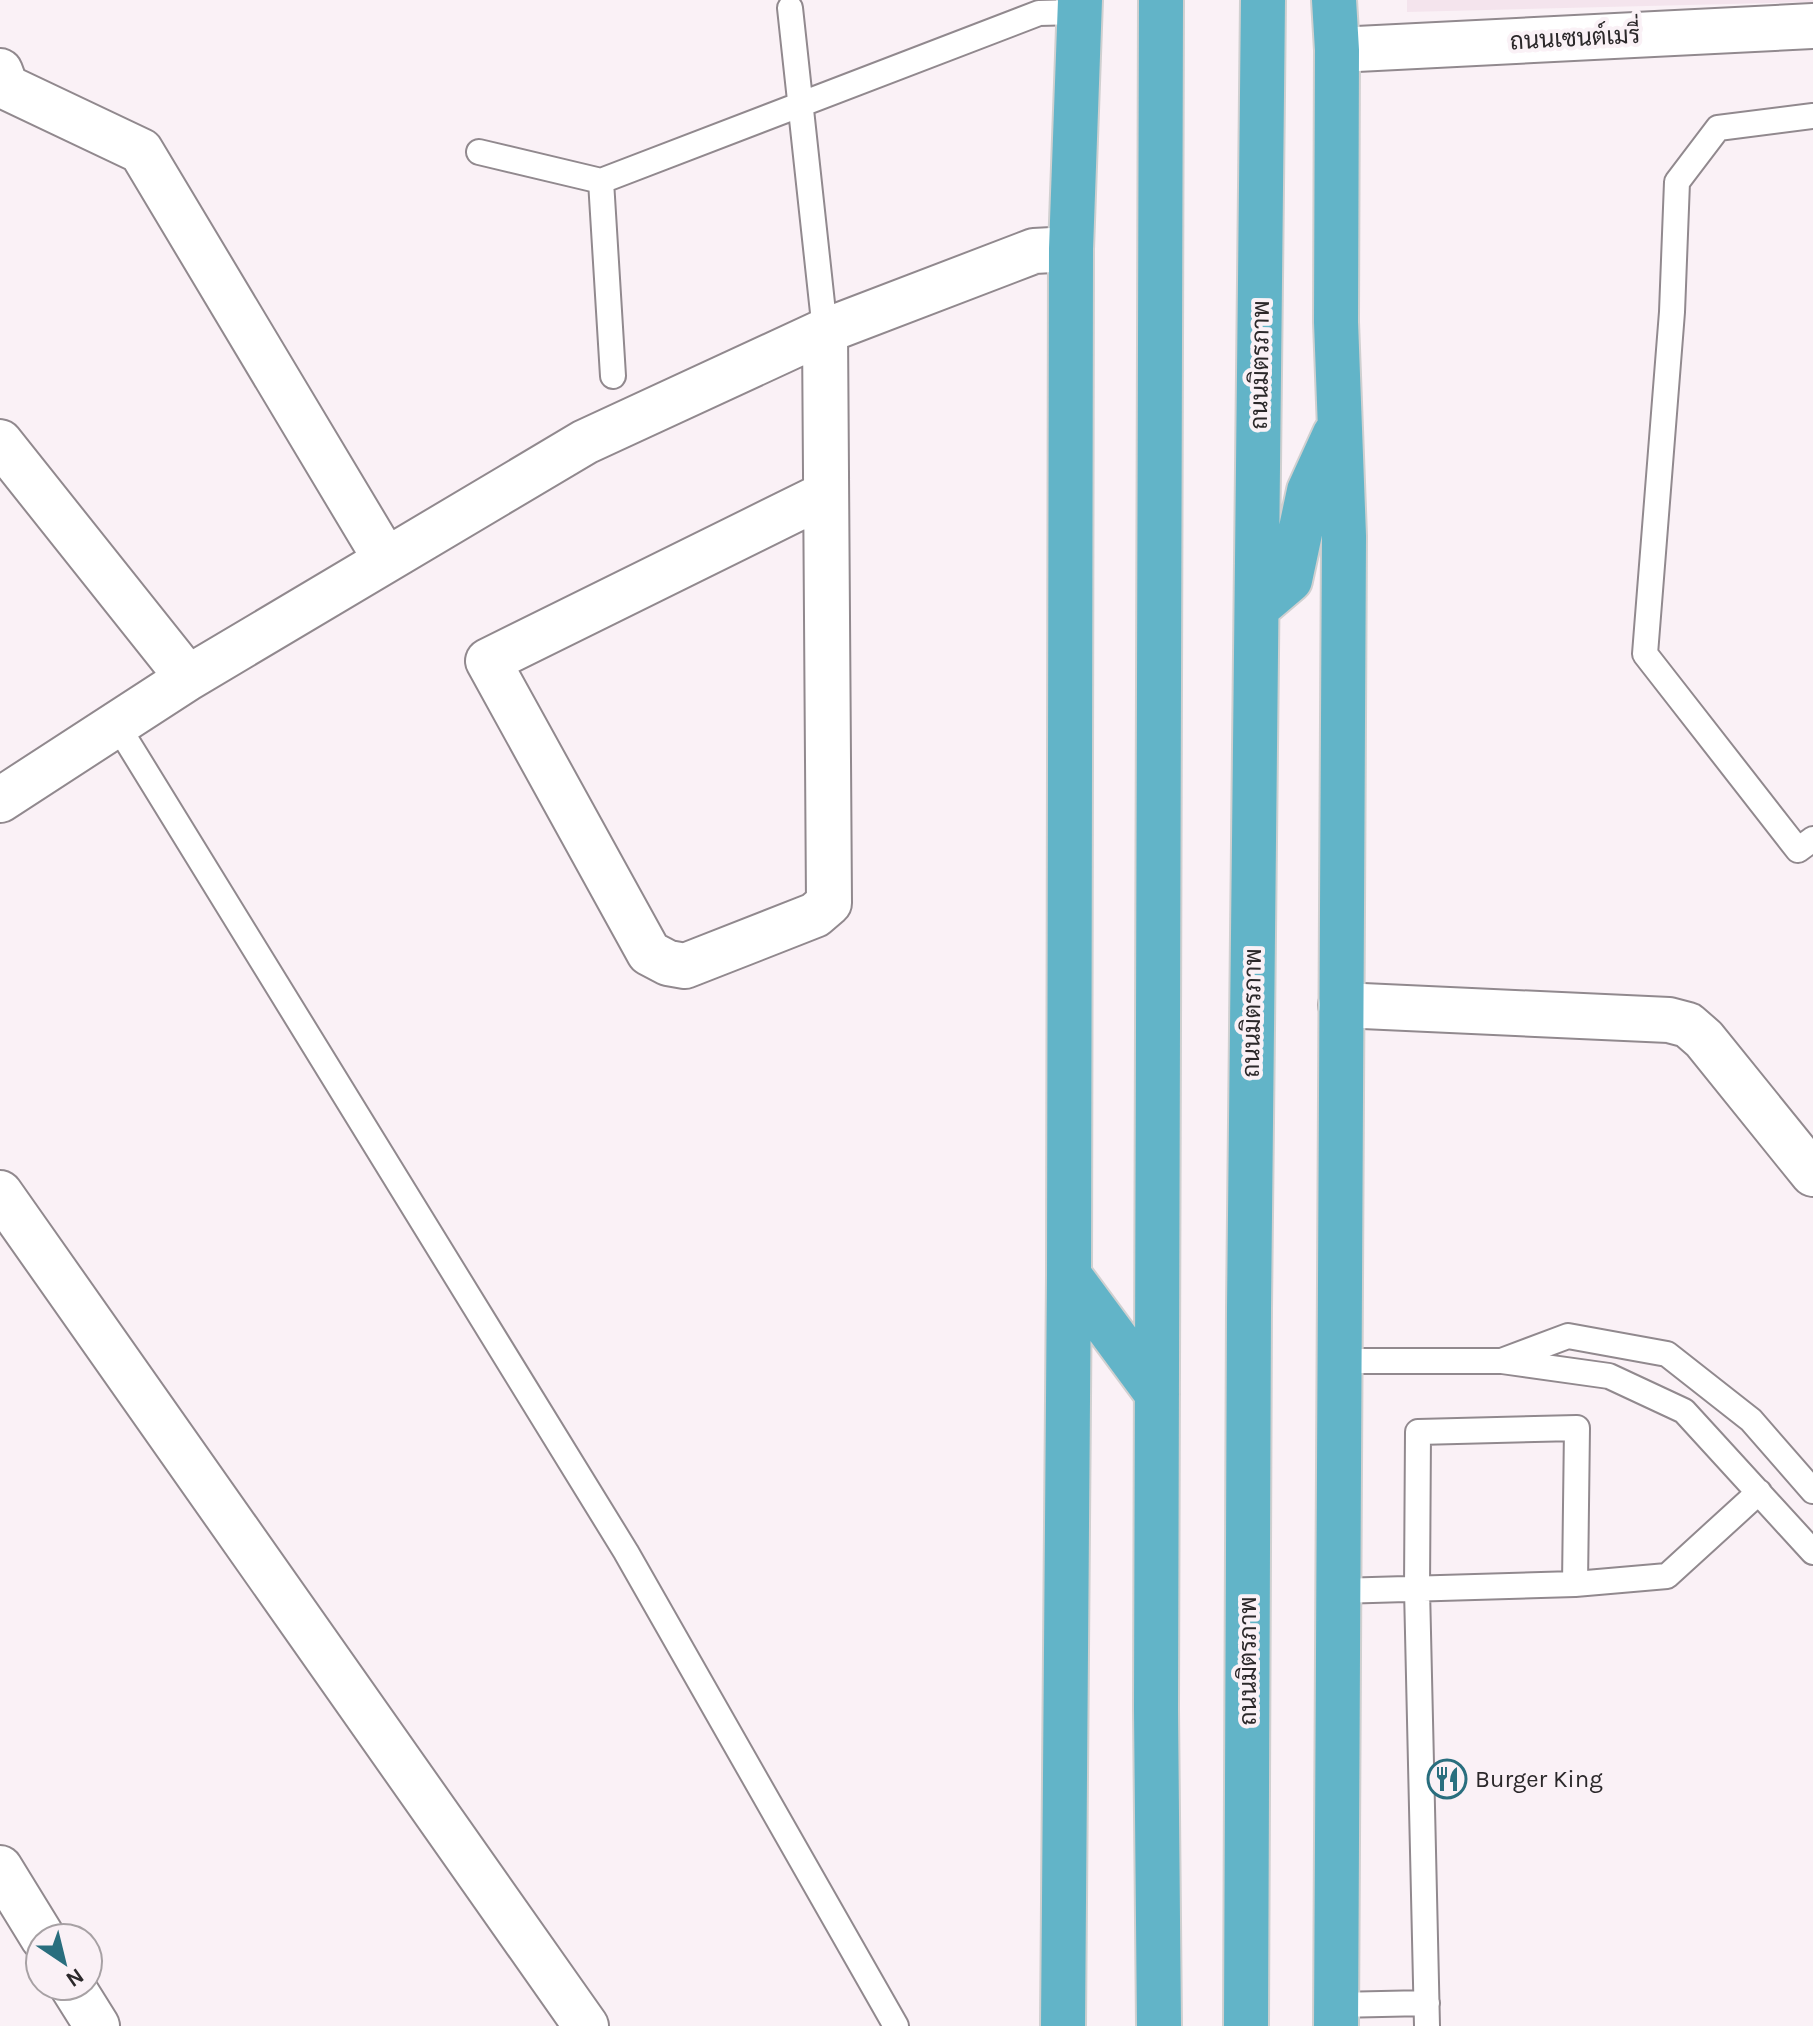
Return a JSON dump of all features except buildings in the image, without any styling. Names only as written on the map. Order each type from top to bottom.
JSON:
[{"type":"highway","points":[[1159,2026],[1156,1709],[1161,0]]},
{"type":"highway","name":"ถนนมิตรภาพ","points":[[1246,2026],[1249,1325],[1263,0]]},
{"type":"highway","points":[[1334,0],[1337,50],[1336,322],[1344,536],[1336,2016]]},
{"type":"highway","points":[[1063,2026],[1069,1275],[1071,249],[1079,6]]},
{"type":"highway","points":[[1257,608],[1290,580],[1309,491],[1339,424]]},
{"type":"highway","points":[[1069,1275],[1157,1394]]},
{"type":"street","name":"ถนนเซนต์เมรี่","points":[[1337,50],[1813,26]]},
{"type":"street","points":[[0,71],[6,87],[141,151],[386,560]]},
{"type":"street","points":[[0,800],[188,678],[585,442],[825,331],[1034,251],[1071,249]]},
{"type":"street","points":[[825,331],[829,903],[815,915],[685,966],[668,963],[649,953],[488,661],[826,494]]},
{"type":"street","points":[[0,442],[188,678]]},
{"type":"street","points":[[1341,1005],[1669,1020],[1688,1025],[1704,1039],[1813,1174]]},
{"type":"street","points":[[0,1193],[586,2026]]},
{"type":"street","points":[[0,1868],[33,1922]]},
{"type":"street","points":[[82,2002],[97,2026]]},
{"type":"lane","points":[[479,152],[601,181],[1039,13],[1079,6]]},
{"type":"lane","points":[[790,8],[825,331]]},
{"type":"lane","points":[[1808,852],[1645,654],[1672,312],[1677,182],[1718,128],[1813,116]]},
{"type":"lane","points":[[601,181],[613,376]]},
{"type":"lane","points":[[117,725],[626,1552],[896,2026]]},
{"type":"lane","points":[[1502,1361],[1568,1336],[1667,1354],[1751,1420],[1813,1491]]},
{"type":"lane","points":[[1339,1361],[1502,1361],[1609,1376],[1684,1411],[1813,1552]]},
{"type":"lane","points":[[1336,2016],[1427,2014],[1417,1589],[1418,1432],[1577,1428],[1575,1584]]},
{"type":"lane","points":[[1338,1591],[1575,1584],[1667,1576],[1759,1492]]},
{"type":"shaded area","points":[[1407,0],[1813,0],[1813,2],[1407,12]]},
{"type":"place","name":"Burger King","points":[[1447,1779]]}]
